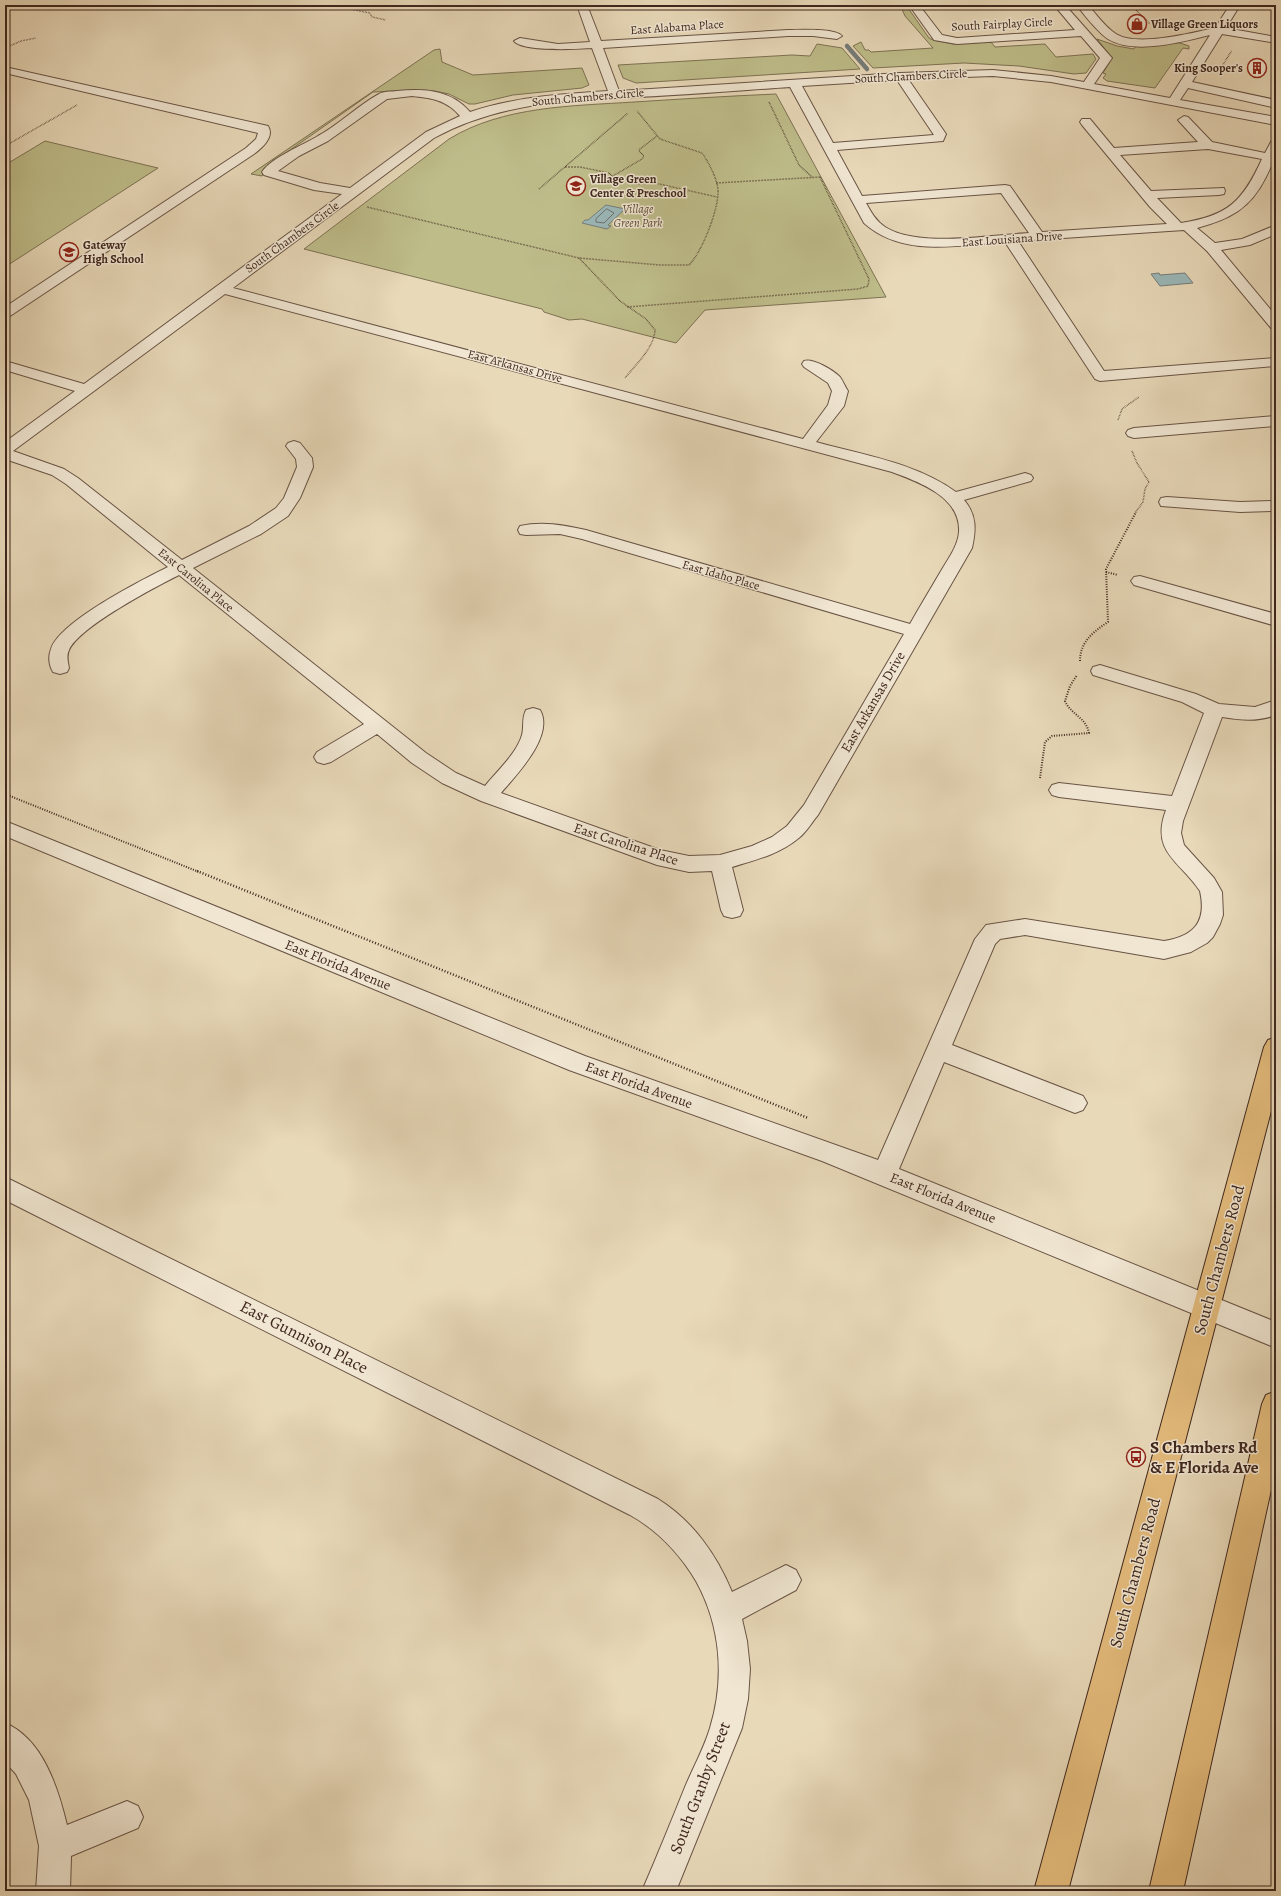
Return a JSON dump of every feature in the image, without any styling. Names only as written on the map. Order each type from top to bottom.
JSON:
[{"type":"main road","name":"South Chambers Road","points":[[1051,1891],[1276,1047]]},
{"type":"main road","points":[[1166,1891],[1276,1404]]},
{"type":"street","points":[[582,5],[596,45],[621,94]]},
{"type":"street","name":"South Fairplay Circle","points":[[914,5],[936,36],[944,40],[1084,33]]},
{"type":"street","name":"South Fairplay Circle","points":[[1059,5],[1106,58],[1087,86]]},
{"type":"street","points":[[1082,5],[1111,36],[1126,42],[1175,40],[1219,30],[1276,40]]},
{"type":"street","points":[[1173,102],[1234,5]]},
{"type":"street","name":"East Alabama Place","points":[[520,42],[553,47],[788,33],[808,33],[836,36]]},
{"type":"street","points":[[5,70],[264,129],[264,134],[259,143],[250,151],[5,313]]},
{"type":"street","name":"South Chambers Circle","points":[[5,450],[430,135],[443,127],[496,109],[530,102],[621,94],[952,73],[993,74],[1038,78],[1276,121]]},
{"type":"street","points":[[829,147],[939,138],[940,134],[900,76]]},
{"type":"street","name":"East Louisiana Drive","points":[[794,84],[858,200],[874,225],[886,233],[904,239],[940,243],[1182,226],[1220,216],[1242,203],[1252,192],[1276,143]]},
{"type":"street","points":[[1185,84],[1276,104]]},
{"type":"street","points":[[352,192],[320,187],[268,172],[295,153],[324,138],[384,96],[412,93],[437,95],[449,100],[460,108],[468,118]]},
{"type":"street","points":[[1184,120],[1208,145]]},
{"type":"street","points":[[1086,122],[1148,195],[1182,226],[1212,248],[1276,325]]},
{"type":"street","points":[[1111,152],[1208,145],[1269,157]]},
{"type":"street","points":[[858,200],[1005,189],[1039,237]]},
{"type":"street","points":[[1148,195],[1219,191]]},
{"type":"street","points":[[1212,248],[1245,242],[1276,229]]},
{"type":"street","points":[[1010,239],[1100,376],[1276,362]]},
{"type":"street","name":"East Arkansas Drive","points":[[222,289],[613,392],[917,475],[936,484],[953,498],[966,518],[968,530],[960,554],[811,810],[800,825],[785,839],[758,852],[720,863]]},
{"type":"street","points":[[807,444],[836,406],[840,391],[834,380],[809,364]]},
{"type":"street","points":[[5,365],[87,390]]},
{"type":"street","points":[[1132,438],[1276,421]]},
{"type":"street","points":[[60,668],[58,660],[60,648],[73,633],[118,600],[255,530],[282,512],[292,498],[305,467],[304,458],[294,446]]},
{"type":"street","name":"East Carolina Place","points":[[5,454],[64,475],[434,769],[488,796],[666,860],[689,864],[720,863]]},
{"type":"street","points":[[953,498],[1025,478]]},
{"type":"street","points":[[1167,502],[1240,507],[1276,506]]},
{"type":"street","name":"East Idaho Place","points":[[526,530],[552,529],[586,535],[914,631]]},
{"type":"street","points":[[1140,581],[1276,620]]},
{"type":"street","points":[[1100,671],[1189,698],[1215,710],[1261,713],[1272,710],[1276,706]]},
{"type":"street","points":[[884,1174],[986,939],[994,931],[1025,927],[1164,950],[1184,947],[1198,939],[1208,928],[1213,916],[1211,890],[1175,850],[1171,832],[1172,816],[1179,804],[1215,710]]},
{"type":"street","points":[[488,796],[525,750],[532,736],[533,715]]},
{"type":"street","points":[[324,757],[378,725]]},
{"type":"street","points":[[1059,790],[1179,804]]},
{"type":"street","name":"East Florida Avenue","points":[[5,828],[577,1064],[884,1174],[1276,1335]]},
{"type":"street","points":[[720,863],[732,910]]},
{"type":"street","points":[[939,1050],[1075,1102]]},
{"type":"street","name":"East Gunnison Place","points":[[5,1188],[602,1486]]},
{"type":"street","name":"South Granby Street","points":[[602,1486],[659,1517],[685,1540],[707,1568],[726,1611],[733,1649],[733,1689],[726,1728],[659,1891]]},
{"type":"street","points":[[726,1611],[786,1580]]},
{"type":"street","points":[[5,1739],[27,1764],[44,1796],[55,1846],[53,1891]]},
{"type":"street","points":[[55,1846],[127,1817]]},
{"type":"path","points":[[303,9],[338,5]]},
{"type":"path","points":[[343,5],[345,8],[370,13],[372,17],[386,20]]},
{"type":"path","points":[[1131,5],[1154,27]]},
{"type":"path","points":[[5,48],[21,41],[36,38]]},
{"type":"path","points":[[1217,75],[1235,44]]},
{"type":"path","points":[[5,146],[100,92]]},
{"type":"path","points":[[366,207],[579,258],[660,265],[679,266],[692,264],[696,259],[704,241],[717,198],[716,183],[702,153],[670,144],[657,136],[635,108],[621,94]]},
{"type":"path","points":[[770,100],[769,103],[800,165],[812,177]]},
{"type":"path","points":[[539,189],[635,108]]},
{"type":"path","points":[[613,176],[642,159],[644,156],[639,151],[640,149],[657,136]]},
{"type":"path","points":[[564,167],[580,167],[609,173],[615,179],[624,182],[636,184],[655,183],[717,198]]},
{"type":"path","points":[[627,307],[858,289],[868,286],[869,279],[820,177],[716,183]]},
{"type":"path","points":[[579,258],[611,293],[627,307],[651,323],[655,330],[655,335],[640,360],[613,392]]},
{"type":"path","points":[[1119,424],[1117,415],[1119,412],[1127,404],[1139,397]]},
{"type":"path","points":[[1083,664],[1080,660],[1079,654],[1084,642],[1093,632],[1108,622],[1106,569],[1135,513],[1144,502],[1145,489],[1149,482],[1148,478],[1134,457],[1132,438]]},
{"type":"path","points":[[1039,782],[1045,742],[1048,739],[1052,736],[1089,733],[1086,721],[1070,709],[1065,701],[1070,686],[1080,672]]},
{"type":"path","points":[[5,794],[813,1120]]},
{"type":"green space","points":[[900,5],[906,5],[929,38],[933,40],[953,44],[991,42],[995,47],[1045,44],[1056,57],[1093,54],[1096,59],[1086,73],[1074,74],[1019,66],[964,63],[873,68],[853,46],[861,42],[865,50],[869,50],[871,52],[933,48],[905,16]]},
{"type":"green space","points":[[1097,39],[1117,46],[1134,49],[1136,45],[1180,43],[1189,46],[1189,49],[1183,48],[1155,88],[1107,81],[1103,78],[1106,74],[1103,73],[1112,58]]},
{"type":"green space","points":[[817,44],[842,48],[860,69],[636,83],[623,78],[618,65],[792,55],[810,56]]},
{"type":"green space","points":[[440,49],[442,62],[473,75],[582,68],[589,85],[582,88],[513,95],[475,104],[469,104],[449,94],[435,91],[419,90],[373,92],[266,167],[262,176],[251,174],[434,50]]},
{"type":"green space","name":"Village Green Park","points":[[776,94],[886,297],[705,310],[676,343],[582,319],[569,320],[544,312],[542,309],[304,249],[449,139],[470,128],[492,120],[515,114],[562,107]]},
{"type":"green space","points":[[45,141],[158,168],[5,267],[5,165]]},
{"type":"water","points":[[606,205],[625,209],[608,225],[611,226],[607,229],[582,223],[585,220],[588,220]]},
{"type":"water","points":[[1159,273],[1160,275],[1185,273],[1193,283],[1160,286],[1151,274]]},
{"type":"waterway","points":[[847,46],[867,69]]},
{"type":"place","name":"Village Green Liquors","points":[[1137,24]]},
{"type":"place","name":"King Sooper's","points":[[1257,68]]},
{"type":"place","name":"Village Green Center & Preschool","points":[[576,186]]},
{"type":"place","name":"Gateway High School","points":[[69,252]]},
{"type":"place","name":"S Chambers Rd & E Florida Ave","points":[[1136,1457]]}]
